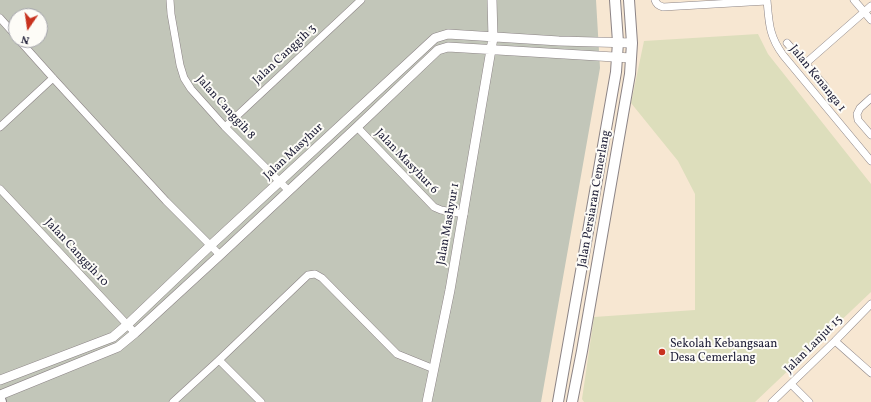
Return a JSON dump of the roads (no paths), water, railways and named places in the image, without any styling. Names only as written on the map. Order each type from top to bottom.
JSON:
[{"type":"main road","name":"Jalan Persiaran Cemerlang","points":[[558,402],[616,72],[618,42],[615,0]]},
{"type":"main road","name":"Jalan Persiaran Cemerlang","points":[[572,402],[630,74],[632,43],[629,0]]},
{"type":"street","name":"Jalan Canggih 8","points":[[170,0],[173,28],[180,65],[191,89],[225,127],[288,191]]},
{"type":"street","name":"Jalan Canggih 3","points":[[225,127],[361,0]]},
{"type":"street","name":"Jalan Mashyur 1","points":[[427,402],[464,214],[494,38],[492,0]]},
{"type":"street","points":[[655,0],[658,6],[663,7],[767,0]]},
{"type":"street","name":"Jalan Kenanga 1","points":[[767,0],[772,35],[776,46],[871,161]]},
{"type":"street","points":[[854,0],[871,20]]},
{"type":"street","points":[[806,63],[871,6]]},
{"type":"street","points":[[0,18],[8,27]]},
{"type":"street","name":"Jalan Masyhur","points":[[0,380],[112,337],[128,324],[211,245],[435,38],[448,34],[494,38],[632,43]]},
{"type":"street","points":[[787,43],[825,86]]},
{"type":"street","name":"Jalan Masyhur","points":[[0,394],[118,348],[220,255],[438,50],[448,47],[631,58]]},
{"type":"street","points":[[26,48],[166,200],[220,255]]},
{"type":"street","points":[[0,127],[53,78]]},
{"type":"street","points":[[871,98],[858,110],[857,114],[857,118],[871,135]]},
{"type":"street","name":"Jalan Masyhur 6","points":[[357,127],[434,206],[441,210],[464,214]]},
{"type":"street","name":"Jalan Canggih 10","points":[[0,189],[135,333]]},
{"type":"street","points":[[173,402],[308,275],[315,274],[322,278],[397,354],[434,369]]},
{"type":"street","name":"Jalan Lanjut 15","points":[[772,402],[871,304]]},
{"type":"street","points":[[835,341],[871,374]]},
{"type":"street","points":[[219,360],[261,402]]},
{"type":"street","points":[[791,384],[809,402]]},
{"type":"place","name":"Sekolah Kebangsaan Desa Cemerlang","points":[[662,352]]}]
